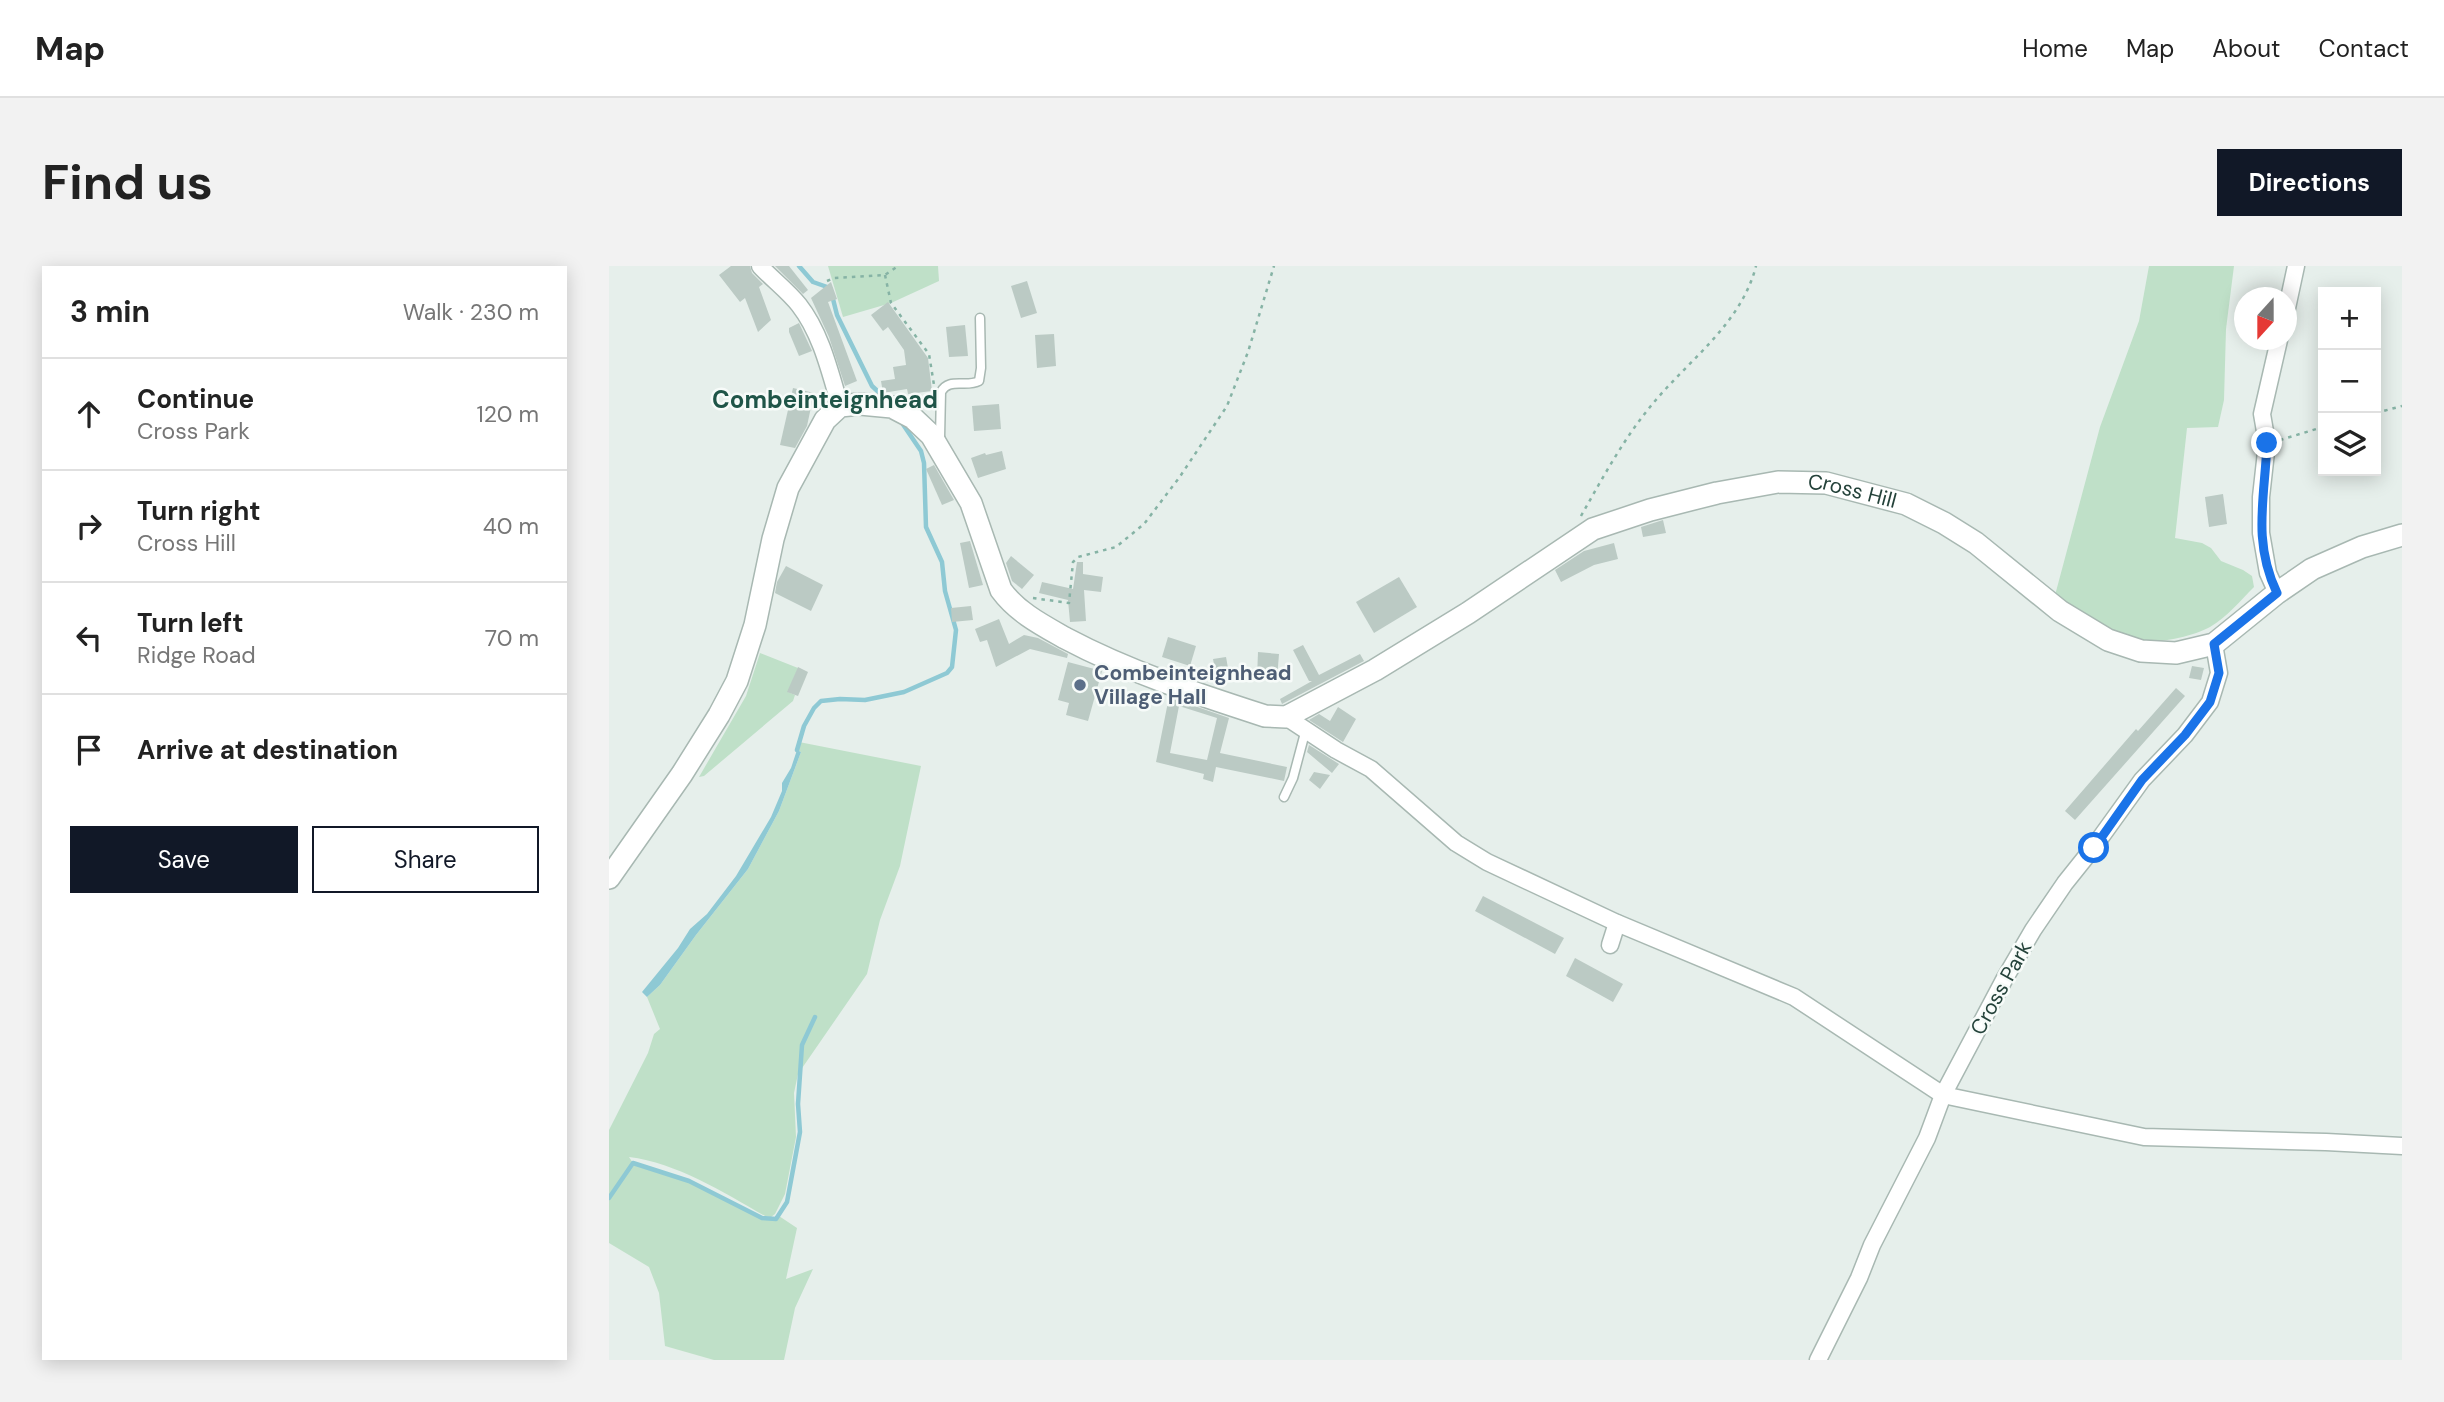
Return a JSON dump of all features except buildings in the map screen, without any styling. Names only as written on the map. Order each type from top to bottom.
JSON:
[{"type":"street","points":[[760,266],[806,314],[823,352],[840,406]]},
{"type":"street","points":[[2291,287],[2295,266]]},
{"type":"street","points":[[2277,350],[2262,414],[2267,443],[2261,497],[2261,533],[2268,573],[2277,593]]},
{"type":"street","points":[[609,878],[682,774],[737,681],[755,625],[772,539],[788,488],[825,420],[840,406],[860,404],[892,407],[913,418],[940,447],[971,503],[998,582],[1008,600],[1045,627],[1098,655],[1139,672],[1265,716],[1286,717],[1336,751],[1371,769],[1456,843],[1487,862],[1617,923],[1794,997],[1943,1095],[2144,1137],[2402,1146]]},
{"type":"street","name":"Cross Hill","points":[[1286,717],[1398,656],[1468,613],[1593,528],[1620,518],[1717,493],[1778,482],[1826,482],[1906,504],[1976,543],[2060,611],[2108,640],[2141,652],[2176,653],[2214,644],[2277,593],[2312,569],[2362,547],[2402,535]]},
{"type":"street","name":"Cross Park","points":[[1818,1360],[1859,1278],[1872,1245],[1927,1138],[1943,1095],[2005,978],[2059,892],[2142,780],[2185,735],[2210,702],[2219,673],[2214,644]]},
{"type":"street","points":[[1610,945],[1617,923]]},
{"type":"lane","points":[[940,447],[941,399],[944,387],[948,384],[975,384],[981,374],[980,318]]},
{"type":"lane","points":[[1284,797],[1293,778],[1306,729]]},
{"type":"path","points":[[827,281],[834,278],[885,275],[898,266]]},
{"type":"path","points":[[1008,600],[1039,598],[1069,603],[1073,562],[1078,557],[1116,547],[1144,524],[1179,478],[1227,406],[1248,352],[1274,266]]},
{"type":"path","points":[[1581,536],[1575,526],[1623,444],[1651,406],[1717,335],[1739,306],[1750,287],[1756,266]]},
{"type":"path","points":[[885,275],[891,303],[929,354],[934,386]]},
{"type":"path","points":[[2381,412],[2402,406]]},
{"type":"path","points":[[2267,443],[2318,428]]},
{"type":"green space","points":[[828,266],[938,266],[939,281],[891,303],[843,317]]},
{"type":"green space","points":[[2149,266],[2234,266],[2226,329],[2224,400],[2218,427],[2187,428],[2175,538],[2202,543],[2211,548],[2221,561],[2252,576],[2254,587],[2228,614],[2210,627],[2177,638],[2142,642],[2109,631],[2054,599],[2100,427],[2139,321]]},
{"type":"green space","points":[[760,653],[798,668],[788,692],[795,695],[793,701],[704,776],[699,777],[746,696]]},
{"type":"green space","points":[[799,742],[921,766],[900,866],[880,920],[867,974],[798,1074],[794,1093],[796,1137],[785,1194],[775,1214],[771,1217],[765,1216],[716,1188],[665,1165],[629,1157],[633,1163],[689,1181],[762,1218],[774,1220],[779,1216],[797,1228],[786,1279],[813,1269],[795,1308],[784,1360],[714,1360],[665,1346],[659,1293],[649,1267],[609,1243],[609,1130],[648,1053],[654,1034],[660,1029],[647,997],[660,985],[748,869],[779,811],[801,752],[797,750]]},
{"type":"water","points":[[797,750],[801,752],[779,811],[748,869],[660,985],[647,997],[642,992],[690,929],[707,914],[736,876],[771,817]]},
{"type":"waterway","points":[[799,266],[813,282],[830,288]]},
{"type":"waterway","points":[[832,295],[837,315],[872,386],[885,398]]},
{"type":"waterway","points":[[797,750],[804,726],[821,701],[865,700],[904,692],[947,673],[952,667],[956,630],[945,591],[942,562],[926,527],[924,463],[921,451],[900,420]]},
{"type":"waterway","points":[[609,1198],[633,1163],[689,1181],[762,1218],[776,1219],[787,1202],[800,1132],[798,1104],[802,1045],[815,1017]]},
{"type":"place","name":"Combeinteignhead Village Hall","points":[[1080,685]]},
{"type":"district","name":"Combeinteignhead","points":[[825,399]]},
{"type":"route","points":[[2094,848],[2116,813],[2142,780],[2185,735],[2210,702],[2219,673],[2214,644],[2277,593],[2268,573],[2261,533],[2261,497],[2267,443]]}]
